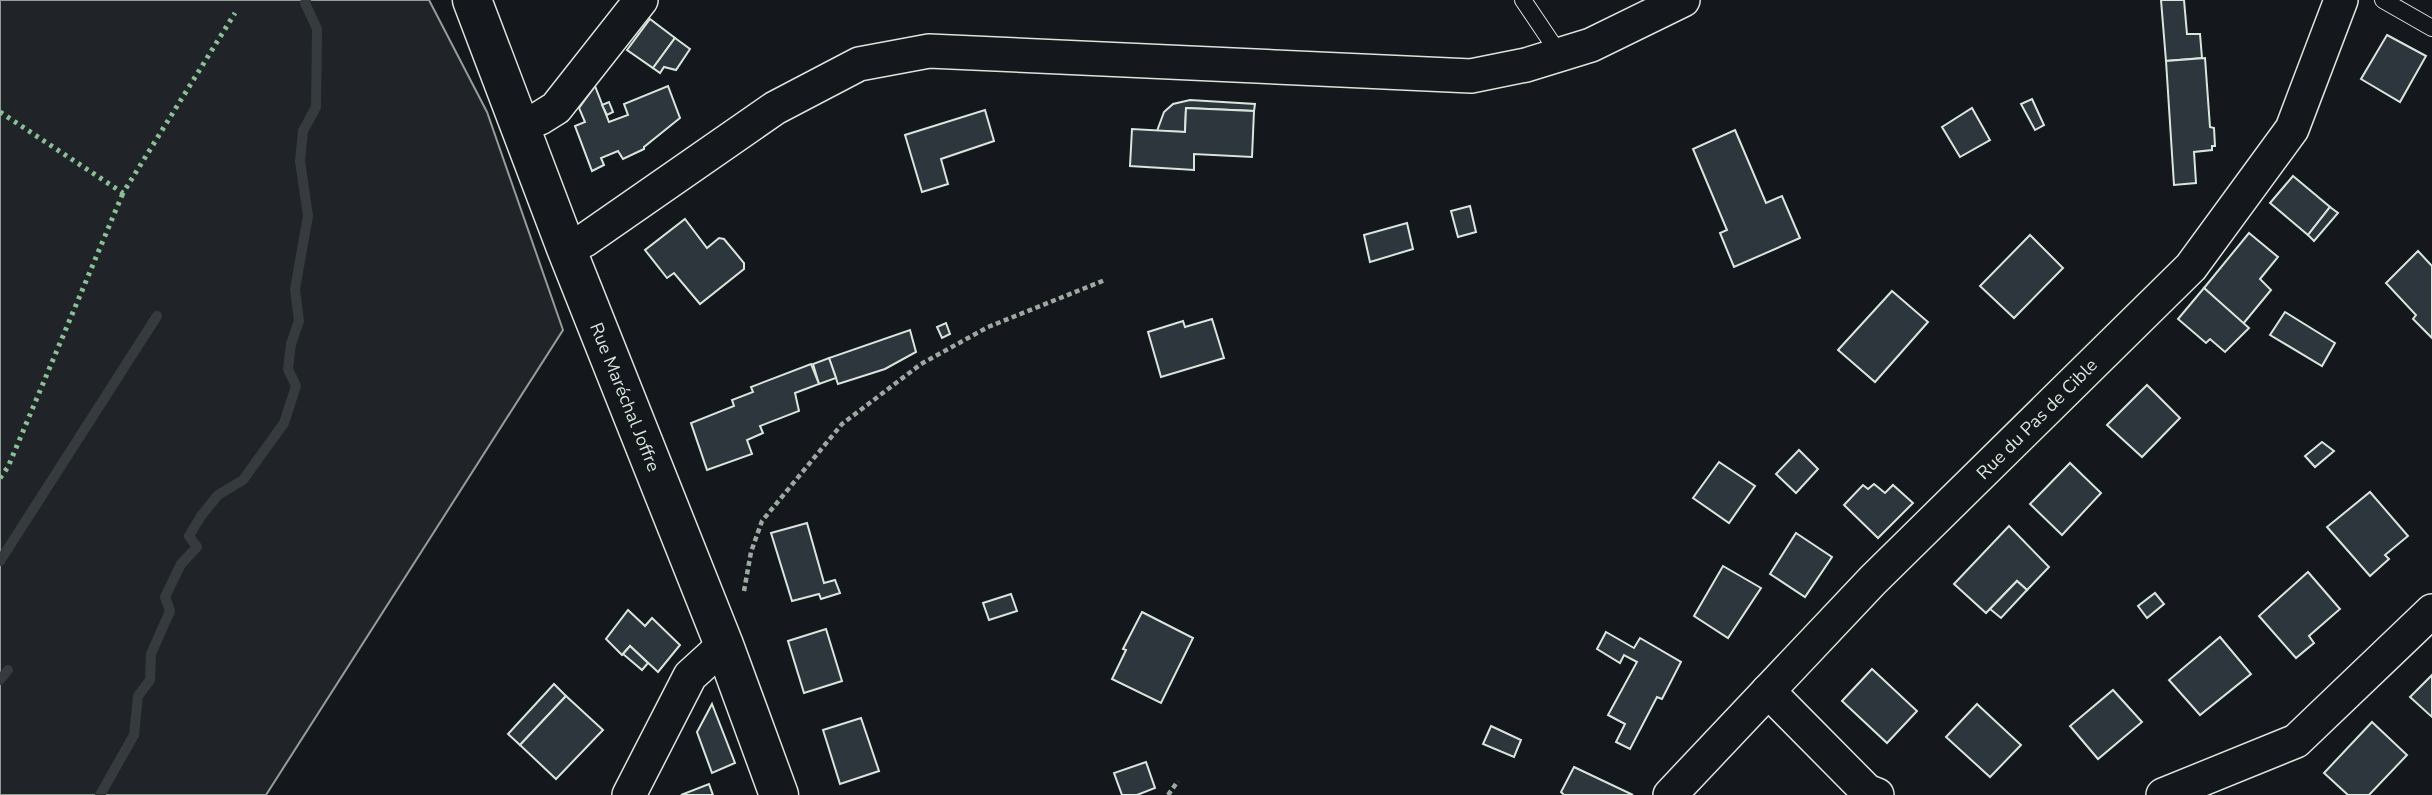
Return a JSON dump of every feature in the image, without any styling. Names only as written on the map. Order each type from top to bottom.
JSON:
[{"type":"main road","name":"Rue Maréchal Joffre","points":[[472,0],[566,248],[719,633],[779,795]]},
{"type":"street","points":[[520,126],[556,108],[641,0]]},
{"type":"street","points":[[566,248],[585,240],[775,108],[859,64],[941,51],[1471,76],[1526,65],[1591,45],[1683,0]]},
{"type":"street","name":"Rue du Pas de Cible","points":[[1670,795],[1873,580],[2191,267],[2292,129],[2342,0]]},
{"type":"street","points":[[2163,795],[2296,741],[2432,611]]},
{"type":"street","points":[[629,795],[690,676],[719,633]]},
{"type":"street","points":[[1768,691],[1867,791],[1877,795]]},
{"type":"lane","points":[[1523,0],[1560,55]]},
{"type":"lane","points":[[2383,0],[2432,28]]},
{"type":"path","points":[[719,633],[742,602],[751,552],[762,521],[842,424],[921,364],[988,327],[1105,280]]},
{"type":"path","points":[[1168,795],[1178,781]]},
{"type":"shaded area","points":[[0,0],[429,0],[487,112],[563,330],[266,795],[0,795]]},
{"type":"building","points":[[2161,0],[2184,0],[2187,34],[2200,34],[2202,58],[2166,61]]},
{"type":"building","points":[[650,19],[675,38],[653,68],[627,50]]},
{"type":"building","points":[[2387,35],[2426,56],[2400,102],[2361,79]]},
{"type":"building","points":[[675,38],[690,49],[676,70],[664,67],[660,73],[653,68]]},
{"type":"building","points":[[2205,58],[2210,127],[2214,128],[2215,146],[2212,146],[2212,150],[2194,152],[2196,183],[2174,185],[2166,61]]},
{"type":"building","points":[[595,86],[609,122],[628,115],[624,104],[668,86],[680,118],[644,149],[623,159],[618,151],[601,158],[604,165],[592,171],[575,126],[585,122],[579,108]]},
{"type":"building","points":[[2032,99],[2044,125],[2035,130],[2021,104]]},
{"type":"building","points":[[1190,100],[1255,104],[1254,111],[1186,108],[1185,132],[1157,131],[1164,112],[1173,104]]},
{"type":"building","points":[[609,102],[613,112],[607,115],[602,105]]},
{"type":"building","points":[[1186,108],[1254,111],[1252,157],[1194,154],[1194,170],[1130,166],[1132,129],[1185,132]]},
{"type":"building","points":[[1972,108],[1990,140],[1960,157],[1942,127]]},
{"type":"building","points":[[985,110],[994,141],[941,159],[948,184],[922,192],[905,135]]},
{"type":"building","points":[[1735,130],[1766,203],[1782,196],[1800,238],[1734,267],[1720,233],[1727,230],[1693,149]]},
{"type":"building","points":[[2293,176],[2330,207],[2308,235],[2270,203]]},
{"type":"building","points":[[1470,206],[1476,232],[1458,237],[1451,211]]},
{"type":"building","points":[[2330,207],[2338,213],[2314,241],[2308,235]]},
{"type":"building","points":[[685,219],[707,248],[719,238],[724,239],[744,263],[744,269],[700,304],[674,273],[667,278],[645,250]]},
{"type":"building","points":[[1407,223],[1413,249],[1370,262],[1364,235]]},
{"type":"building","points":[[2249,233],[2278,257],[2260,279],[2271,290],[2243,324],[2204,288]]},
{"type":"building","points":[[2030,235],[2063,268],[2014,318],[1980,286]]},
{"type":"building","points":[[2418,251],[2432,266],[2432,338],[2413,319],[2416,315],[2386,283]]},
{"type":"building","points":[[2204,288],[2249,328],[2225,352],[2210,339],[2206,343],[2178,319]]},
{"type":"building","points":[[1892,291],[1928,322],[1875,382],[1838,350]]},
{"type":"building","points":[[2285,312],[2335,343],[2322,366],[2270,335]]},
{"type":"building","points":[[1212,319],[1224,358],[1161,377],[1148,332],[1183,321],[1185,327]]},
{"type":"building","points":[[946,323],[950,334],[942,338],[937,327]]},
{"type":"building","points":[[910,330],[916,352],[885,369],[838,384],[829,358]]},
{"type":"building","points":[[829,358],[836,378],[819,384],[813,364]]},
{"type":"building","points":[[811,364],[819,384],[795,393],[799,411],[760,426],[763,433],[747,440],[752,454],[707,470],[691,423],[734,406],[732,400],[753,392],[751,387]]},
{"type":"building","points":[[2147,385],[2180,418],[2142,457],[2107,425]]},
{"type":"building","points":[[2322,442],[2334,451],[2315,467],[2305,456]]},
{"type":"building","points":[[1799,450],[1818,469],[1796,493],[1776,474]]},
{"type":"building","points":[[1719,462],[1755,486],[1729,523],[1693,498]]},
{"type":"building","points":[[2070,463],[2101,493],[2062,535],[2030,504]]},
{"type":"building","points":[[1874,484],[1885,493],[1893,485],[1913,503],[1878,538],[1844,505],[1863,485],[1868,489]]},
{"type":"building","points":[[2370,492],[2408,536],[2385,555],[2389,559],[2370,576],[2327,527]]},
{"type":"building","points":[[807,523],[824,583],[835,580],[840,593],[821,599],[819,594],[792,601],[771,533]]},
{"type":"building","points":[[2009,526],[2049,567],[2027,590],[2017,581],[1986,613],[1954,584]]},
{"type":"building","points":[[1796,533],[1832,557],[1805,597],[1770,574]]},
{"type":"building","points":[[1723,566],[1761,588],[1728,638],[1694,616]]},
{"type":"building","points":[[2308,572],[2340,609],[2309,636],[2314,643],[2296,658],[2259,616]]},
{"type":"building","points":[[2017,581],[2027,590],[2001,618],[1990,609]]},
{"type":"building","points":[[2155,593],[2164,604],[2147,618],[2138,606]]},
{"type":"building","points":[[1011,594],[1017,611],[989,620],[983,603]]},
{"type":"building","points":[[628,610],[645,626],[652,618],[680,645],[658,672],[630,646],[622,655],[606,639]]},
{"type":"building","points":[[1142,612],[1193,638],[1161,703],[1112,679],[1126,650],[1123,649]]},
{"type":"building","points":[[826,629],[842,681],[804,693],[788,641]]},
{"type":"building","points":[[1606,632],[1634,648],[1640,638],[1681,662],[1662,699],[1657,697],[1630,749],[1616,742],[1625,724],[1608,715],[1637,662],[1624,655],[1620,663],[1597,649]]},
{"type":"building","points":[[2220,637],[2251,674],[2200,715],[2169,680]]},
{"type":"building","points":[[630,646],[648,663],[642,670],[623,654]]},
{"type":"building","points":[[1872,669],[1917,711],[1887,743],[1842,701]]},
{"type":"building","points":[[2432,675],[2432,717],[2410,697]]},
{"type":"building","points":[[554,684],[566,696],[520,745],[508,734]]},
{"type":"building","points":[[2113,690],[2142,722],[2098,759],[2070,726]]},
{"type":"building","points":[[566,696],[603,730],[556,779],[520,745]]},
{"type":"building","points":[[712,704],[735,763],[712,773],[697,732]]},
{"type":"building","points":[[1977,704],[2021,745],[1990,777],[1946,737]]},
{"type":"building","points":[[861,718],[879,771],[840,784],[823,730]]},
{"type":"building","points":[[2372,722],[2407,755],[2369,795],[2348,795],[2324,773]]},
{"type":"building","points":[[1491,726],[1521,740],[1514,757],[1483,744]]},
{"type":"building","points":[[1146,762],[1155,788],[1137,795],[1122,795],[1114,773]]},
{"type":"building","points":[[1574,767],[1633,795],[1564,795],[1561,792]]},
{"type":"building","points":[[709,784],[713,795],[681,795]]},
{"type":"waterway","points":[[100,795],[134,735],[138,696],[150,680],[151,654],[170,611],[165,597],[181,564],[197,547],[189,536],[218,495],[243,480],[284,423],[296,386],[288,369],[291,344],[299,321],[295,289],[308,216],[300,161],[303,131],[316,107],[317,29],[306,0]]},
{"type":"waterway","points":[[0,561],[157,316]]},
{"type":"waterway","points":[[0,680],[8,670]]},
{"type":"hedge","points":[[0,112],[123,193],[235,13]]},
{"type":"hedge","points":[[0,478],[8,467],[123,193]]}]
